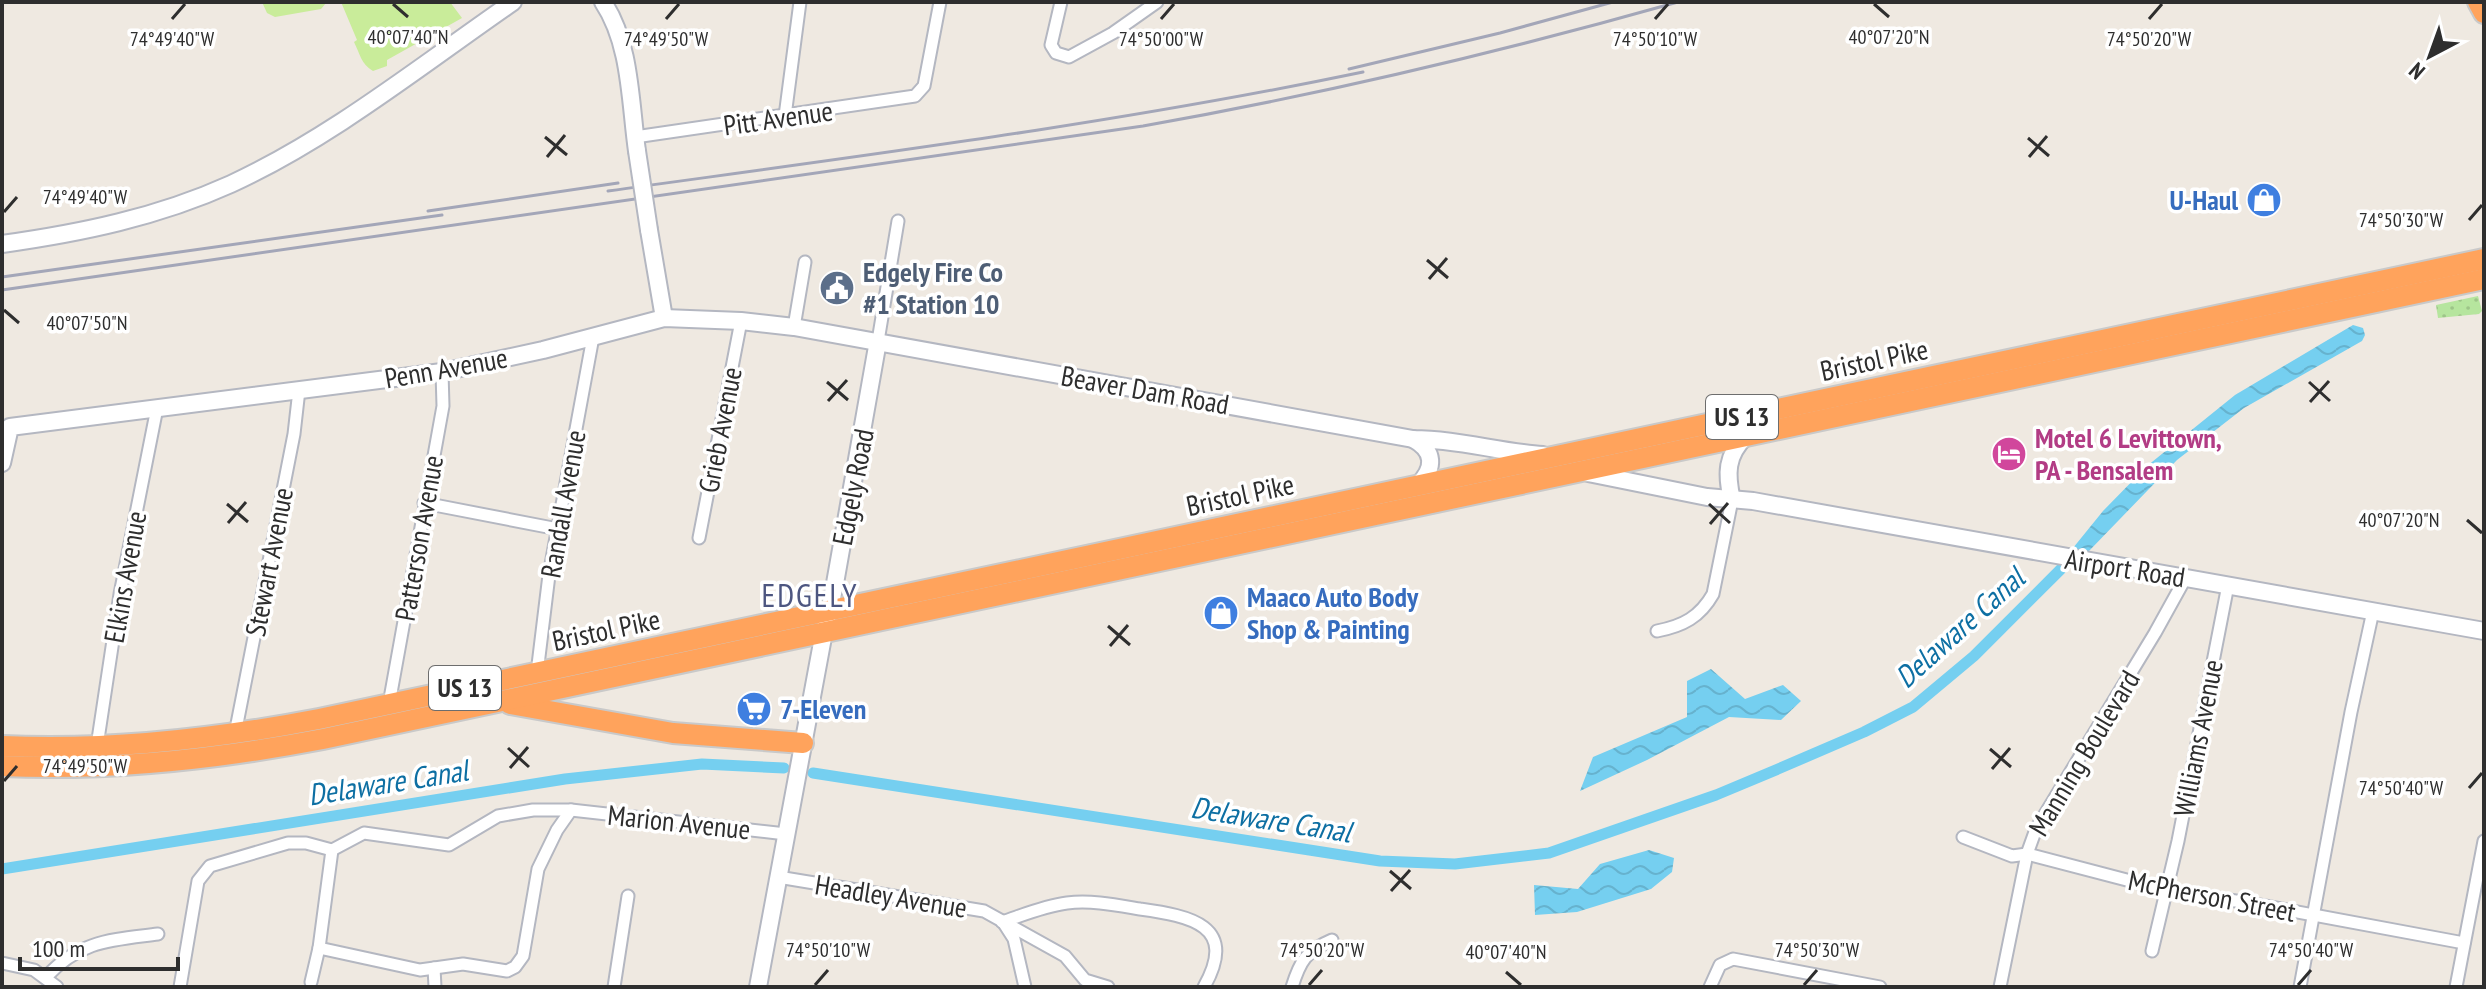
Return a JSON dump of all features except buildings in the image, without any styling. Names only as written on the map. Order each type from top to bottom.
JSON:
[{"type":"highway","points":[[2478,2],[2484,13]]},
{"type":"highway","name":"Bristol Pike","points":[[2,746],[97,746],[235,734],[389,704],[2484,259]]},
{"type":"highway","name":"Bristol Pike","points":[[2,766],[98,766],[223,755],[323,739],[2484,279]]},
{"type":"highway","points":[[493,703],[553,710],[673,733],[803,743]]},
{"type":"street","points":[[2,244],[116,224],[180,204],[231,183],[296,150],[513,2]]},
{"type":"street","points":[[603,2],[617,26],[623,47],[664,318]]},
{"type":"street","points":[[785,116],[800,2]]},
{"type":"street","name":"Pitt Avenue","points":[[636,144],[785,116],[905,99],[919,93],[924,86],[940,2]]},
{"type":"street","points":[[1061,2],[1051,45],[1056,53],[1069,57],[1087,49],[1157,2]]},
{"type":"street","name":"Edgely Road","points":[[758,987],[830,611],[898,221]]},
{"type":"street","points":[[794,327],[805,262]]},
{"type":"street","name":"Penn Avenue","points":[[2,463],[10,427],[442,372],[664,318],[741,321],[878,341]]},
{"type":"street","name":"Grieb Avenue","points":[[699,538],[741,321]]},
{"type":"street","name":"Randall Avenue","points":[[537,673],[558,529],[593,337]]},
{"type":"street","name":"Beaver Dam Road","points":[[878,341],[1413,439],[1439,439],[1518,453],[1557,456]]},
{"type":"street","name":"Patterson Avenue","points":[[389,704],[443,406],[442,372]]},
{"type":"street","name":"Stewart Avenue","points":[[235,734],[294,434],[299,390]]},
{"type":"street","name":"Elkins Avenue","points":[[97,746],[120,594],[157,408]]},
{"type":"street","points":[[1657,631],[1689,622],[1706,606],[1713,594],[1732,500],[1729,461],[1746,436]]},
{"type":"street","points":[[1413,439],[1425,447],[1431,457],[1428,474],[1418,485]]},
{"type":"street","name":"Airport Road","points":[[1577,472],[1603,474],[1707,497],[2186,577],[2484,631]]},
{"type":"street","points":[[424,503],[558,529]]},
{"type":"street","name":"Manning Boulevard","points":[[2000,987],[2027,854],[2036,829],[2186,577]]},
{"type":"street","name":"Williams Avenue","points":[[2152,951],[2178,841],[2228,585]]},
{"type":"street","points":[[2300,987],[2373,611]]},
{"type":"street","name":"Marion Avenue","points":[[332,850],[364,833],[449,845],[498,816],[533,810],[571,810],[786,834]]},
{"type":"street","name":"Marion Avenue","points":[[319,948],[410,969],[463,964],[507,971],[520,962],[538,869],[557,830],[571,810]]},
{"type":"street","name":"McPherson Street","points":[[1963,837],[2012,856],[2027,854],[2165,890],[2464,943]]},
{"type":"street","points":[[2456,987],[2484,841]]},
{"type":"street","points":[[180,987],[198,881],[205,870],[288,843],[306,843],[332,850],[319,948],[311,982]]},
{"type":"street","name":"Headley Avenue","points":[[778,877],[984,911],[1065,956],[1085,980],[1108,987]]},
{"type":"street","points":[[614,987],[628,896]]},
{"type":"street","points":[[1025,987],[1014,939],[1002,922],[1045,907],[1077,902],[1115,904],[1185,917],[1204,926],[1215,941],[1216,959],[1204,987]]},
{"type":"street","points":[[46,977],[56,965],[86,946],[158,934]]},
{"type":"street","points":[[1292,987],[1297,970],[1309,953],[1332,940]]},
{"type":"street","points":[[1710,987],[1725,961],[1733,959],[1880,987]]},
{"type":"street","points":[[2,963],[25,967],[46,977],[57,987]]},
{"type":"street","points":[[434,968],[435,987]]},
{"type":"green space","points":[[262,2],[326,3],[321,9],[275,17],[267,13]]},
{"type":"green space","points":[[341,2],[450,2],[462,18],[387,60],[387,66],[373,71],[359,55],[354,42],[357,40]]},
{"type":"green space","points":[[2478,296],[2482,311],[2479,314],[2438,318],[2436,305]]},
{"type":"water","points":[[2353,325],[2363,328],[2365,335],[2362,341],[2244,408],[2177,460],[2089,551],[2073,548],[2103,511],[2147,466],[2235,395]]},
{"type":"water","points":[[1711,669],[1745,699],[1783,685],[1801,701],[1781,720],[1729,717],[1580,791],[1593,757],[1687,717],[1687,681]]},
{"type":"water","points":[[1649,850],[1674,858],[1672,872],[1651,889],[1577,912],[1535,915],[1534,885],[1578,889],[1600,864]]},
{"type":"waterway","name":"Delaware Canal","points":[[813,773],[1380,861],[1455,864],[1549,853],[1716,795],[1864,732],[1913,707],[1974,656],[2061,569]]},
{"type":"waterway","name":"Delaware Canal","points":[[2,869],[565,779],[702,764],[784,768]]},
{"type":"railway","points":[[1349,69],[1613,2]]},
{"type":"railway","points":[[2,290],[1143,126],[1412,71],[1678,2]]},
{"type":"railway","points":[[608,191],[1081,123],[1363,72]]},
{"type":"railway","points":[[428,211],[618,183]]},
{"type":"railway","points":[[2,277],[442,215]]},
{"type":"place","name":"U-Haul","points":[[2264,200]]},
{"type":"place","name":"Edgely Fire Co #1 Station 10","points":[[837,288]]},
{"type":"place","name":"Motel 6 Levittown, PA - Bensalem","points":[[2009,454]]},
{"type":"place","name":"Maaco Auto Body Shop & Painting","points":[[1221,613]]},
{"type":"place","name":"7-Eleven","points":[[754,709]]},
{"type":"district","name":"EDGELY","points":[[810,596]]}]
